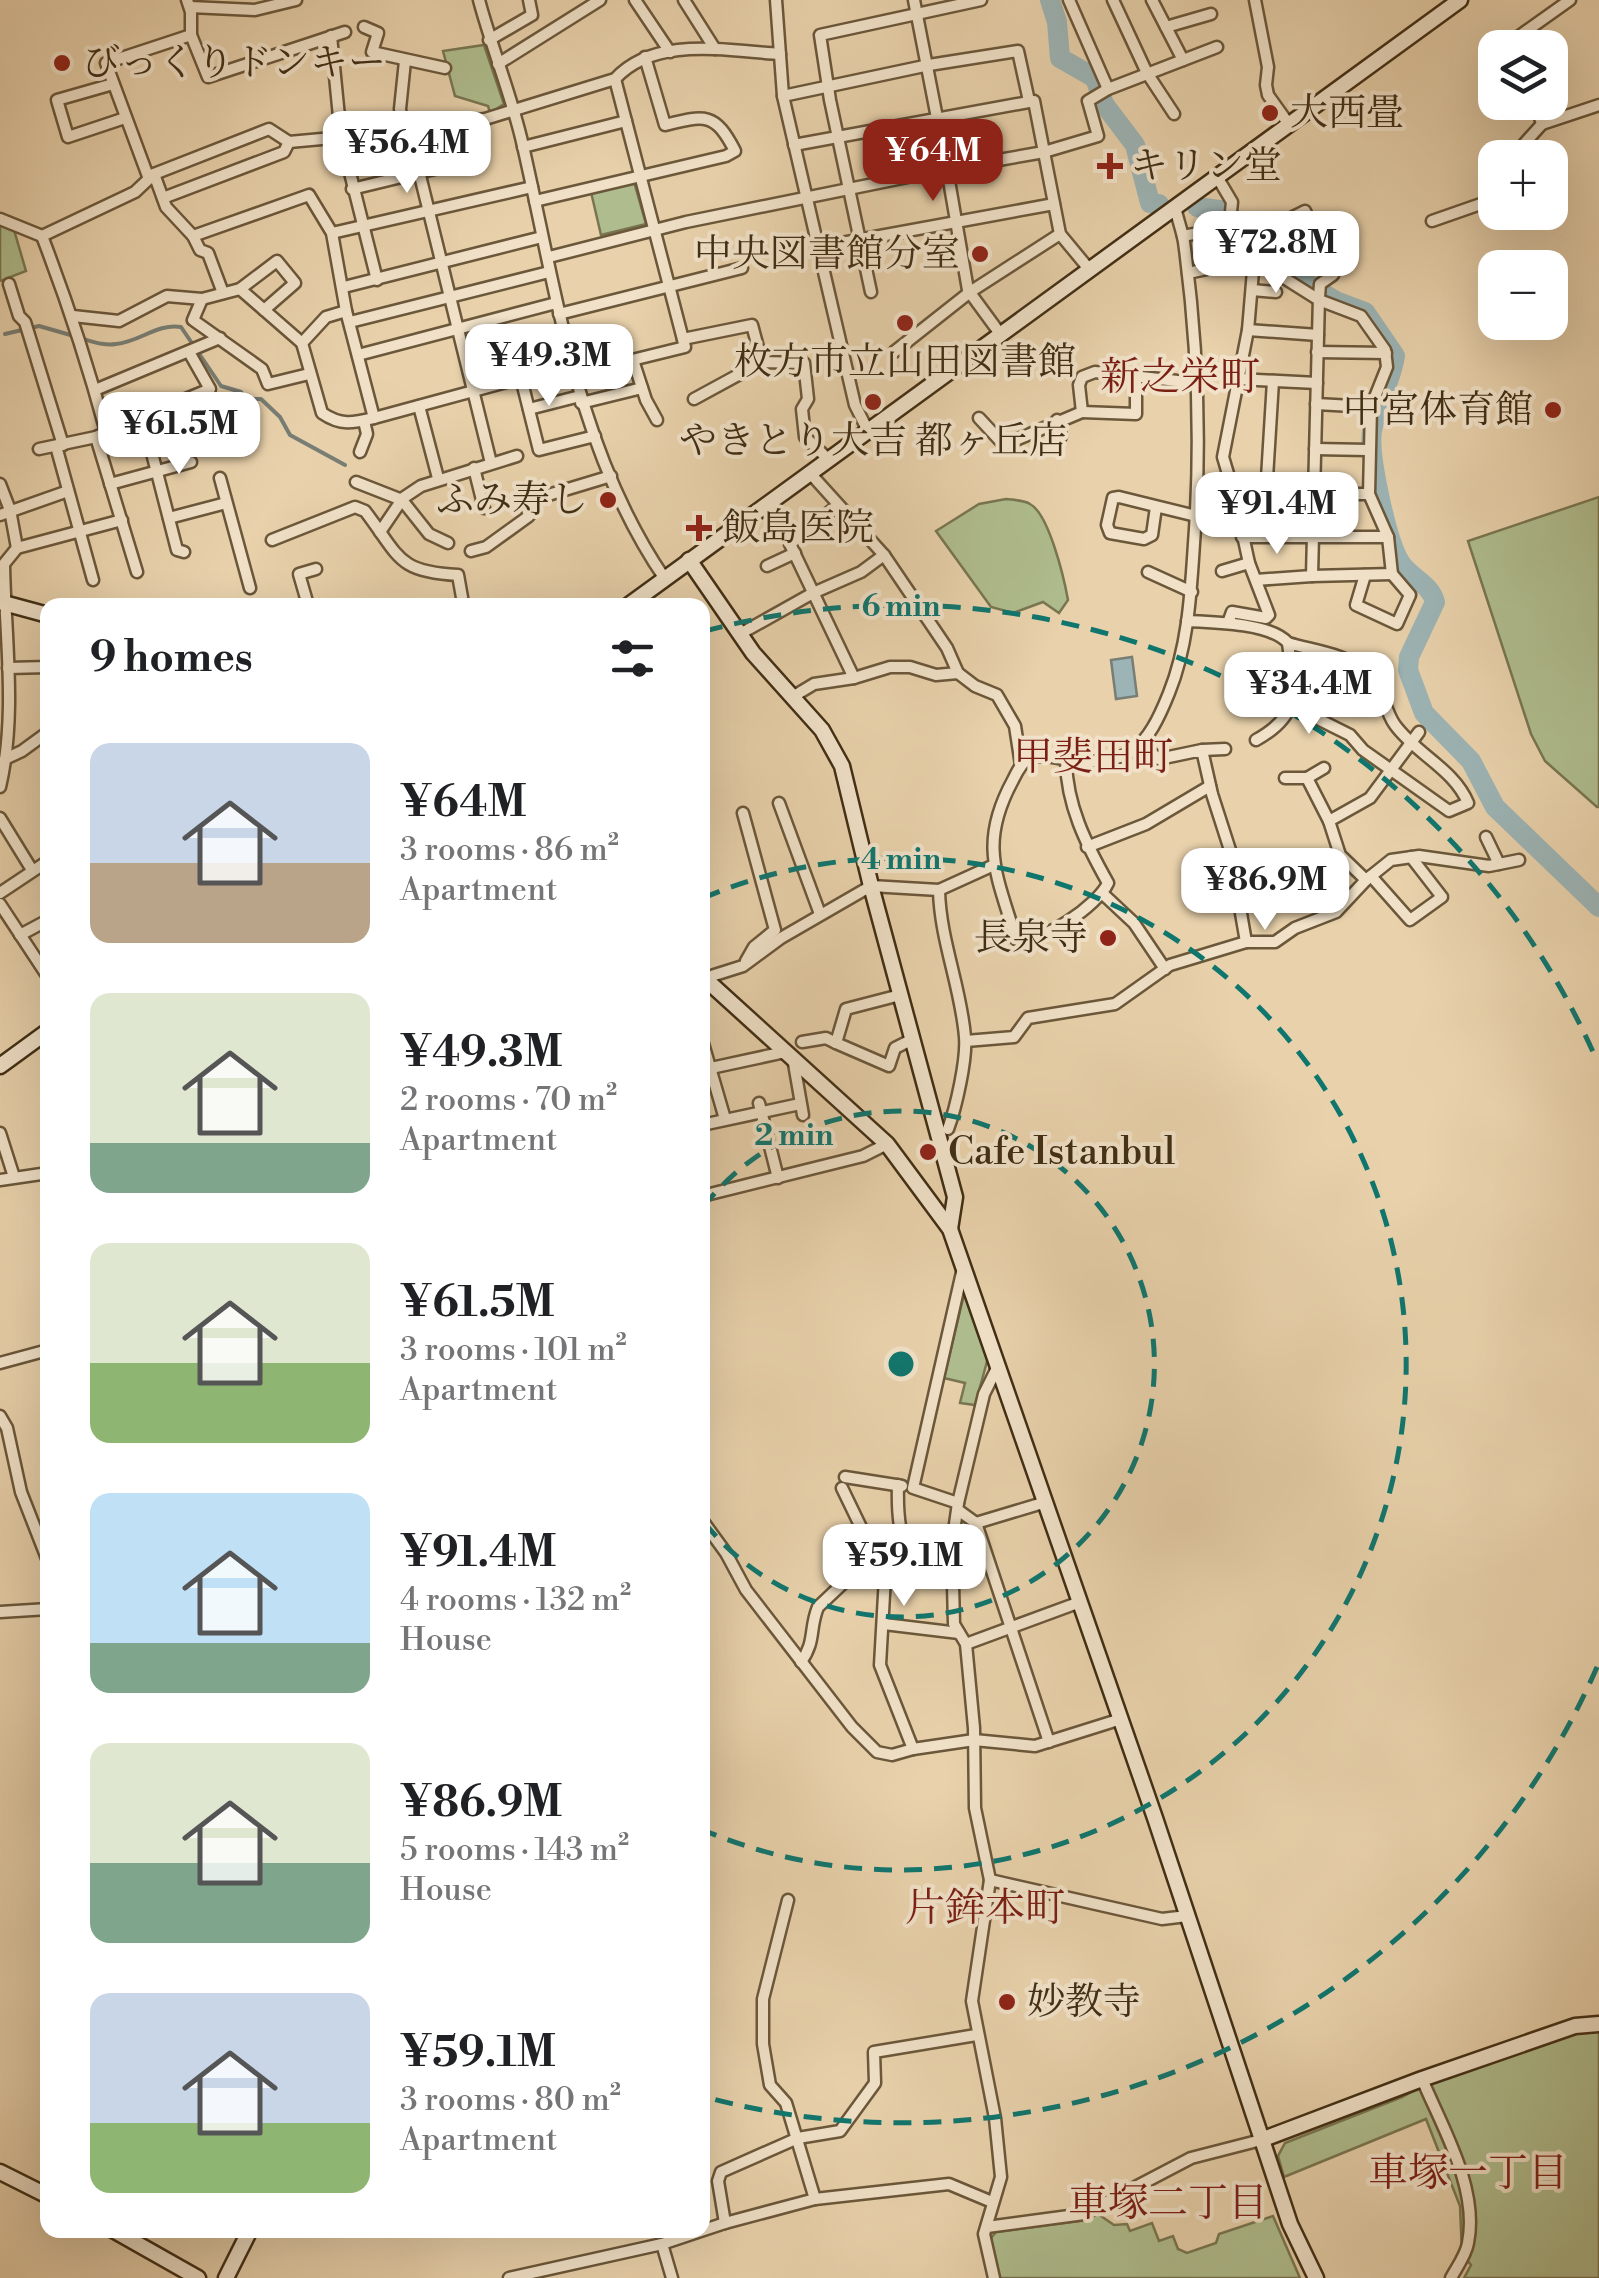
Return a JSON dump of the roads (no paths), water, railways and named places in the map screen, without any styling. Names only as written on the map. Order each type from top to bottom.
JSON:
[{"type":"street","points":[[296,0],[256,10],[226,4],[188,4],[190,35],[208,76],[346,32]]},
{"type":"street","points":[[478,0],[514,110],[580,400],[642,546],[664,579]]},
{"type":"street","points":[[489,40],[532,15],[529,0]]},
{"type":"street","points":[[498,64],[600,0]]},
{"type":"street","points":[[634,0],[670,52]]},
{"type":"street","points":[[684,0],[715,49]]},
{"type":"street","points":[[776,0],[783,96],[856,404],[867,429]]},
{"type":"street","points":[[914,0],[970,292],[1001,335]]},
{"type":"street","points":[[870,292],[820,35],[981,0]]},
{"type":"street","points":[[1069,0],[1104,91]]},
{"type":"street","points":[[1113,0],[1147,74],[1174,114]]},
{"type":"street","points":[[1152,0],[1183,60]]},
{"type":"street","points":[[1255,0],[1268,67],[1268,95],[1288,122]]},
{"type":"street","points":[[638,598],[1001,335],[1443,6],[1460,0]]},
{"type":"street","points":[[1528,30],[1570,0]]},
{"type":"street","points":[[1166,28],[1212,14]]},
{"type":"street","points":[[364,27],[378,33],[372,52],[445,68]]},
{"type":"street","points":[[190,35],[106,63],[125,118],[166,207],[193,236],[200,250],[208,254],[222,293]]},
{"type":"street","points":[[330,36],[341,137],[377,280]]},
{"type":"street","points":[[549,257],[655,229],[805,196],[1044,152],[1098,136],[1088,101],[1104,91],[1217,47]]},
{"type":"street","points":[[42,236],[135,192],[152,176],[269,129],[289,142],[485,120],[615,79],[625,67],[645,57],[715,49],[780,54]]},
{"type":"street","points":[[783,96],[1018,51],[1028,102]]},
{"type":"street","points":[[535,200],[736,151],[718,123],[702,116],[666,125],[645,57]]},
{"type":"street","points":[[405,61],[400,109],[420,173],[491,463]]},
{"type":"street","points":[[240,288],[302,343],[322,413],[336,422],[369,419],[521,378],[633,360],[685,346],[615,79]]},
{"type":"street","points":[[113,84],[57,100],[68,137],[125,118]]},
{"type":"street","points":[[794,145],[1034,100],[1060,234],[1089,269]]},
{"type":"street","points":[[1528,140],[1542,124],[1599,105]]},
{"type":"street","points":[[523,147],[626,120]]},
{"type":"street","points":[[1541,120],[1542,124]]},
{"type":"street","points":[[163,198],[284,152],[289,142]]},
{"type":"street","points":[[352,188],[451,165]]},
{"type":"street","points":[[1216,174],[1232,202],[1231,219],[1247,240],[1254,258],[1248,330],[1223,457],[1249,563],[1269,614],[1266,618],[1232,612],[1228,623]]},
{"type":"street","points":[[332,233],[532,187]]},
{"type":"street","points":[[193,236],[308,195],[332,233],[358,355],[369,419],[360,452]]},
{"type":"street","points":[[820,248],[1054,204]]},
{"type":"street","points":[[1432,220],[1478,205]]},
{"type":"street","points":[[1066,759],[1066,785],[1088,847],[1108,883],[1103,894],[1060,927],[1025,941],[1016,939],[992,846],[995,816],[1022,765],[1032,757],[1066,759],[1094,763],[1121,759],[1141,745],[1169,692],[1188,621],[1198,496],[1196,383],[1188,273],[1175,206]]},
{"type":"street","points":[[1247,240],[1305,212],[1333,274],[1320,284],[1319,298],[1312,576]]},
{"type":"street","points":[[0,219],[42,236],[73,316],[95,390],[110,484],[137,572]]},
{"type":"street","points":[[1183,236],[1231,219]]},
{"type":"street","points":[[894,352],[970,292],[1060,234]]},
{"type":"street","points":[[344,287],[542,236]]},
{"type":"street","points":[[1304,255],[1320,247]]},
{"type":"street","points":[[1188,273],[1254,258],[1319,298],[1361,316],[1386,353],[1387,367],[1370,406],[1369,494],[1388,537],[1392,574],[1410,595],[1397,624],[1356,605],[1365,575]]},
{"type":"street","points":[[73,316],[119,321],[167,296],[202,299],[240,288],[277,261],[294,283],[264,310]]},
{"type":"street","points":[[358,355],[459,329],[742,268]]},
{"type":"street","points":[[302,343],[326,317],[451,296],[549,272]]},
{"type":"street","points":[[9,284],[27,328],[93,580]]},
{"type":"street","points":[[1252,290],[1276,292]]},
{"type":"street","points":[[202,299],[194,320],[262,369],[268,384],[309,374]]},
{"type":"street","points":[[683,339],[752,325],[762,362]]},
{"type":"street","points":[[1248,330],[1318,335]]},
{"type":"street","points":[[95,390],[220,338]]},
{"type":"street","points":[[39,449],[101,435],[210,389],[194,350]]},
{"type":"street","points":[[1318,352],[1386,353]]},
{"type":"street","points":[[633,360],[657,420]]},
{"type":"street","points":[[694,399],[762,362],[804,362],[808,399],[802,409],[805,437],[827,458]]},
{"type":"street","points":[[1082,412],[1079,385],[1082,377],[1095,372],[1196,383]]},
{"type":"street","points":[[1004,445],[1082,412],[1136,414],[1136,376]]},
{"type":"street","points":[[521,378],[539,450],[595,436]]},
{"type":"street","points":[[1238,379],[1316,383]]},
{"type":"street","points":[[1266,494],[1273,381]]},
{"type":"street","points":[[529,408],[642,388]]},
{"type":"street","points":[[1316,404],[1370,406]]},
{"type":"street","points":[[418,406],[438,478]]},
{"type":"street","points":[[979,418],[1012,455]]},
{"type":"street","points":[[1058,420],[1058,443]]},
{"type":"street","points":[[145,426],[176,550],[184,552]]},
{"type":"street","points":[[1315,450],[1368,450]]},
{"type":"street","points":[[380,532],[402,500],[438,478],[516,456]]},
{"type":"street","points":[[110,484],[191,462]]},
{"type":"street","points":[[474,468],[484,508]]},
{"type":"street","points":[[810,472],[884,555],[947,648],[958,672],[974,686],[997,695],[1015,726],[1022,765]]},
{"type":"street","points":[[471,551],[486,547],[529,516],[525,502],[611,476]]},
{"type":"street","points":[[220,478],[250,588]]},
{"type":"street","points":[[356,482],[402,500],[429,534],[448,542]]},
{"type":"street","points":[[0,484],[17,548]]},
{"type":"street","points":[[5,512],[68,491]]},
{"type":"street","points":[[1198,496],[1369,494]]},
{"type":"street","points":[[1156,506],[1152,535],[1144,539],[1110,533],[1107,524],[1113,498],[1156,506],[1196,516]]},
{"type":"street","points":[[169,518],[226,502]]},
{"type":"street","points":[[838,506],[790,544],[854,678]]},
{"type":"street","points":[[272,540],[352,508],[365,512],[407,565],[422,573],[458,575],[460,598]]},
{"type":"street","points":[[0,787],[5,759],[8,668],[2,603],[4,564],[17,548],[122,520]]},
{"type":"street","points":[[1242,537],[1388,537]]},
{"type":"street","points":[[767,566],[794,552]]},
{"type":"street","points":[[740,634],[813,593],[862,572],[884,555]]},
{"type":"street","points":[[689,560],[753,653],[822,730],[842,766],[911,1040],[942,1130],[955,1197],[950,1229]]},
{"type":"street","points":[[1222,571],[1249,563]]},
{"type":"street","points":[[305,598],[294,576],[316,569]]},
{"type":"street","points":[[1148,572],[1192,592]]},
{"type":"street","points":[[1256,580],[1392,574]]},
{"type":"street","points":[[2,603],[40,613]]},
{"type":"street","points":[[1188,621],[1228,623],[1349,659],[1372,674],[1392,722],[1472,802],[1449,811],[1363,750],[1350,735],[1320,720],[1320,653]]},
{"type":"street","points":[[1256,740],[1286,719],[1295,696],[1288,643]]},
{"type":"street","points":[[8,668],[40,667]]},
{"type":"street","points":[[794,696],[814,684],[890,667],[910,667],[936,675],[958,672]]},
{"type":"street","points":[[1328,822],[1370,798],[1419,732]]},
{"type":"street","points":[[5,759],[40,738]]},
{"type":"street","points":[[1141,745],[1159,759],[1225,749]]},
{"type":"street","points":[[1202,750],[1230,850],[1246,942]]},
{"type":"street","points":[[1285,778],[1307,778],[1324,768]]},
{"type":"street","points":[[1307,778],[1340,855],[1410,920],[1442,897],[1411,857]]},
{"type":"street","points":[[1088,847],[1146,824],[1210,786]]},
{"type":"street","points":[[779,803],[820,914]]},
{"type":"street","points":[[742,966],[774,930],[743,814]]},
{"type":"street","points":[[0,818],[32,870]]},
{"type":"street","points":[[1486,837],[1500,864]]},
{"type":"street","points":[[966,1042],[1014,1038],[1028,1018],[1115,1004],[1165,969],[1246,942],[1275,942],[1295,928],[1336,912],[1391,860],[1411,857],[1489,866],[1519,860]]},
{"type":"street","points":[[710,975],[742,966],[820,914],[871,886],[939,890],[994,865]]},
{"type":"street","points":[[0,893],[40,866]]},
{"type":"street","points":[[939,890],[940,924],[955,978],[966,1042],[942,1130]]},
{"type":"street","points":[[1103,894],[1134,923],[1165,969]]},
{"type":"street","points":[[0,904],[40,964]]},
{"type":"street","points":[[20,935],[40,924]]},
{"type":"street","points":[[710,983],[887,1144],[950,1229],[1121,1719],[1290,2224],[1316,2278]]},
{"type":"street","points":[[836,1043],[846,1009],[900,995]]},
{"type":"street","points":[[0,1066],[40,1037]]},
{"type":"street","points":[[802,1042],[826,1038],[889,1066],[894,1048],[911,1040]]},
{"type":"street","points":[[711,1068],[789,1055]]},
{"type":"street","points":[[710,1123],[760,1107],[802,1109],[789,1055]]},
{"type":"street","points":[[710,1065],[725,1119]]},
{"type":"street","points":[[760,1107],[778,1178]]},
{"type":"street","points":[[0,1133],[14,1177]]},
{"type":"street","points":[[710,1194],[863,1156],[887,1144]]},
{"type":"street","points":[[0,1180],[40,1175]]},
{"type":"street","points":[[913,1488],[964,1268]]},
{"type":"street","points":[[0,1363],[40,1352]]},
{"type":"street","points":[[994,2278],[984,2234],[1001,2178],[995,2118],[972,2001],[990,1880],[976,1808],[966,1644],[954,1624],[952,1565],[958,1507],[984,1394],[998,1366]]},
{"type":"street","points":[[0,1416],[21,1492],[40,1541]]},
{"type":"street","points":[[913,1749],[880,1665],[885,1576],[843,1483],[913,1488],[958,1507],[976,1524],[1050,1742]]},
{"type":"street","points":[[898,1485],[897,1524],[914,1570]]},
{"type":"street","points":[[976,1524],[1046,1502]]},
{"type":"street","points":[[710,1531],[746,1590],[852,1727],[877,1752],[892,1756],[974,1740],[1035,1746],[1121,1719]]},
{"type":"street","points":[[801,1662],[812,1647],[818,1607],[874,1554]]},
{"type":"street","points":[[966,1644],[1080,1602]]},
{"type":"street","points":[[0,1612],[40,1610]]},
{"type":"street","points":[[884,1624],[959,1633]]},
{"type":"street","points":[[990,1880],[1162,1919],[1187,1916]]},
{"type":"street","points":[[788,1900],[764,1999],[764,2044],[770,2085],[786,2103],[815,2200]]},
{"type":"street","points":[[987,2227],[1084,2214],[1191,2158],[1261,2140],[1576,2026],[1599,2024]]},
{"type":"street","points":[[725,2223],[718,2181],[721,2172],[798,2138],[840,2131],[874,2084],[874,2052],[976,2035]]},
{"type":"street","points":[[1422,2079],[1449,2138],[1466,2190],[1468,2245],[1451,2278]]},
{"type":"street","points":[[0,2172],[40,2192]]},
{"type":"street","points":[[710,2228],[815,2200],[949,2184],[992,2202]]},
{"type":"street","points":[[126,2238],[198,2278]]},
{"type":"street","points":[[226,2278],[244,2238]]},
{"type":"street","points":[[509,2278],[680,2238]]},
{"type":"street","points":[[662,2244],[672,2278]]},
{"type":"water","points":[[1132,657],[1137,696],[1116,699],[1111,660]]},
{"type":"waterway","points":[[1050,0],[1057,22],[1060,58],[1095,78],[1104,104],[1135,145],[1150,203],[1159,204]]},
{"type":"waterway","points":[[1197,207],[1227,211],[1246,236],[1296,277],[1336,301],[1365,312],[1395,356],[1372,431],[1376,477],[1384,518],[1400,562],[1429,590],[1435,602],[1409,657],[1408,670],[1424,713],[1471,761],[1495,807],[1599,907]]},
{"type":"waterway","points":[[5,334],[39,326],[74,336]]},
{"type":"waterway","points":[[83,339],[116,344],[164,328],[181,327],[221,386],[241,392],[245,399],[261,399],[280,417],[290,435],[345,465]]},
{"type":"place","name":"びっくりドンキー","points":[[62,63]]},
{"type":"place","name":"大西畳","points":[[1270,113]]},
{"type":"place","name":"キリン堂","points":[[1110,166]]},
{"type":"place","name":"中央図書館分室","points":[[980,254]]},
{"type":"place","name":"枚方市立山田図書館","points":[[905,323]]},
{"type":"place","name":"やきとり大吉 都ヶ丘店","points":[[873,402]]},
{"type":"place","name":"中宮体育館","points":[[1553,410]]},
{"type":"place","name":"ふみ寿し","points":[[608,500]]},
{"type":"place","name":"飯島医院","points":[[699,528]]},
{"type":"place","name":"長泉寺","points":[[1108,938]]},
{"type":"place","name":"Cafe Istanbul","points":[[928,1152]]},
{"type":"place","name":"妙教寺","points":[[1007,2002]]},
{"type":"district","name":"新之栄町","points":[[1180,378]]},
{"type":"district","name":"甲斐田町","points":[[1093,758]]},
{"type":"district","name":"片鉾本町","points":[[985,1909]]},
{"type":"district","name":"車塚一丁目","points":[[1468,2174]]},
{"type":"district","name":"車塚二丁目","points":[[1168,2204]]}]
